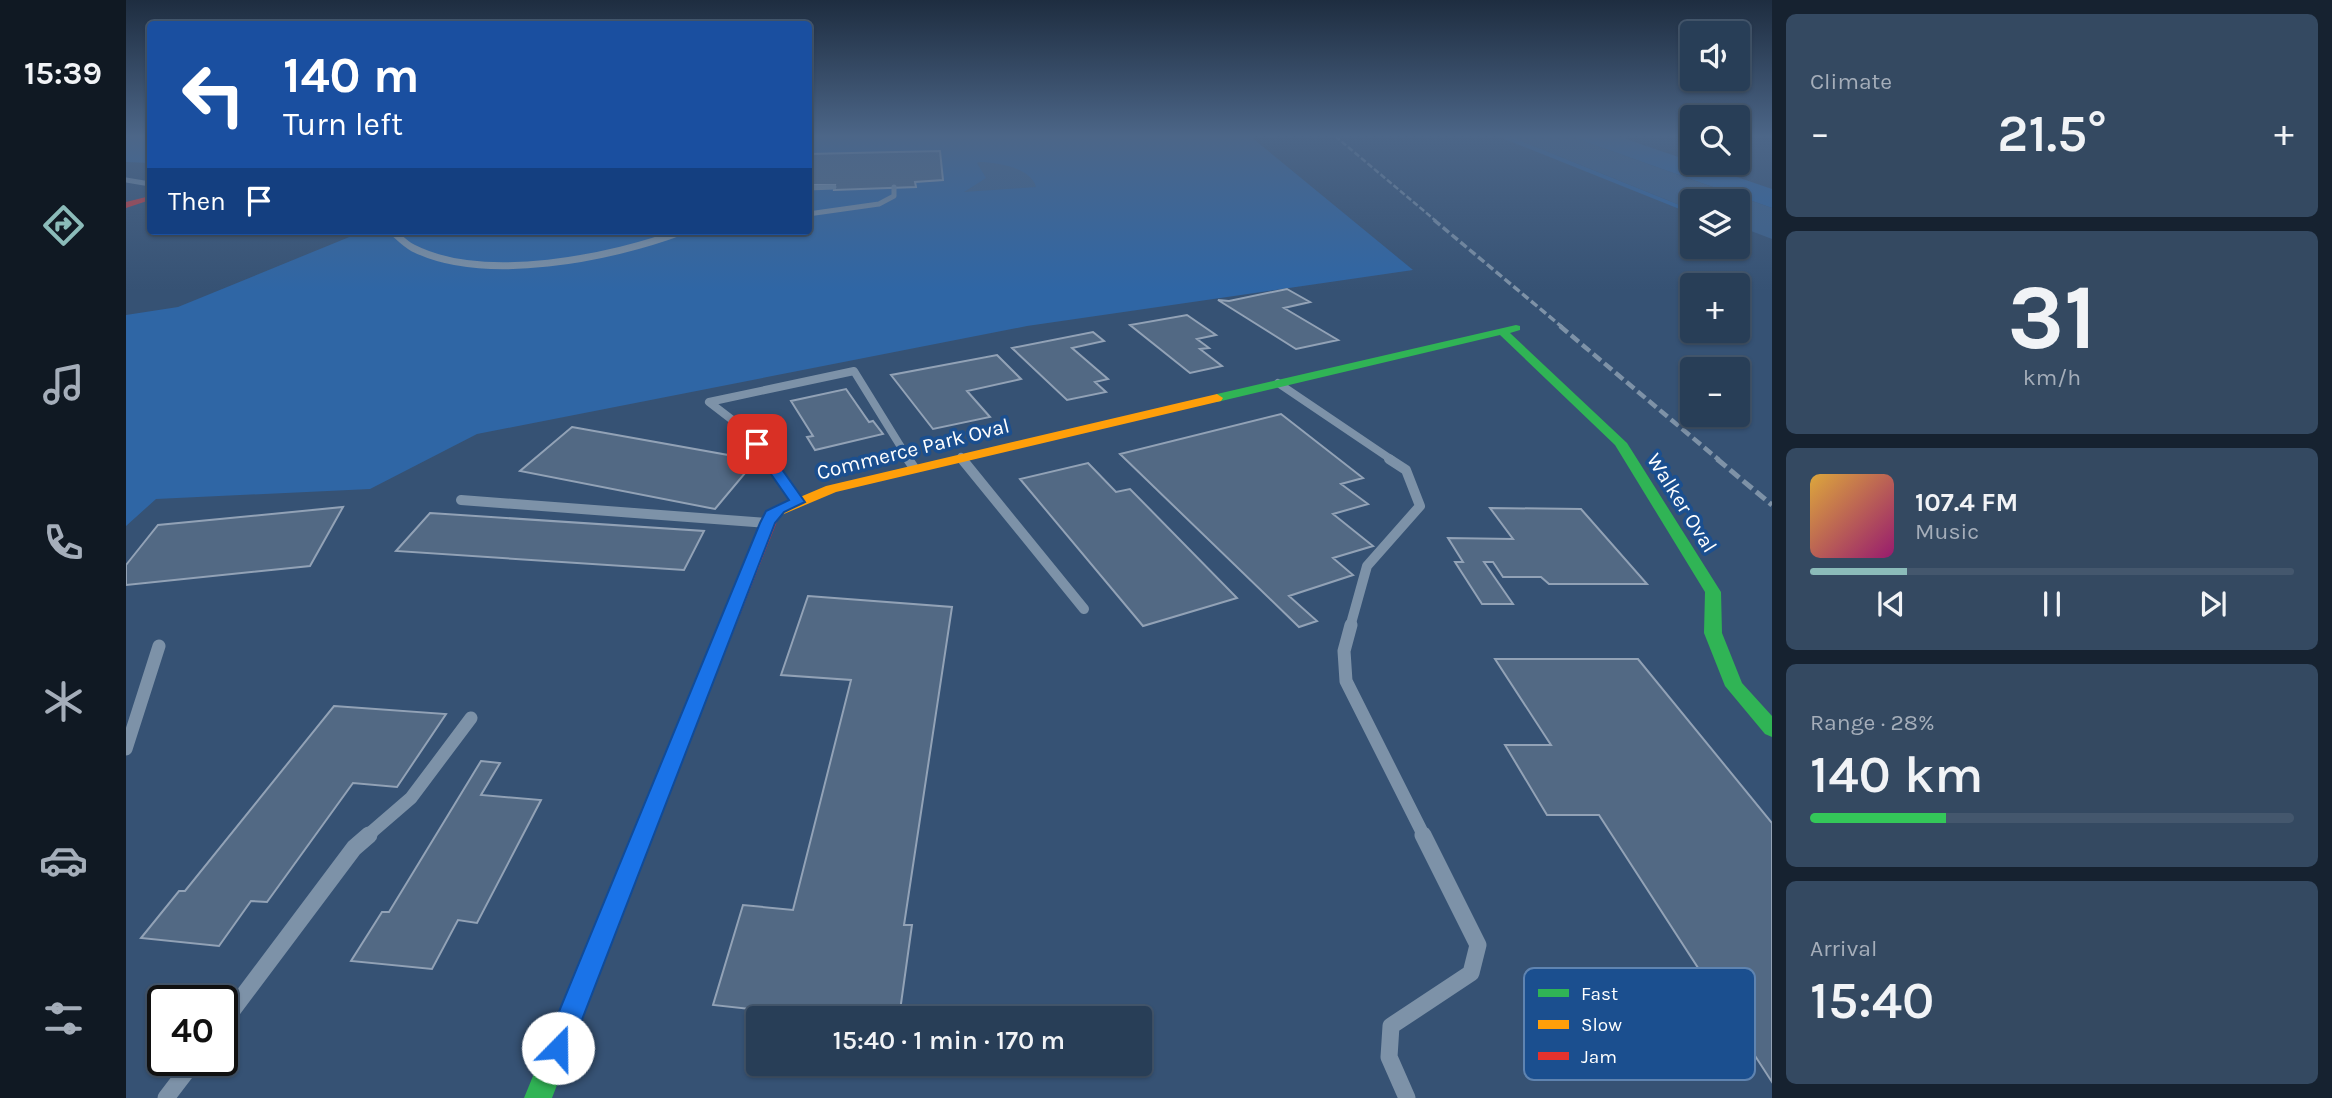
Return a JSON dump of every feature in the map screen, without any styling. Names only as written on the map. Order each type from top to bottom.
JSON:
[{"type":"street","points":[[126,205],[147,199]]},
{"type":"street","name":"Commerce Park Oval","points":[[767,523],[771,514],[779,509],[831,489],[1509,329]]},
{"type":"street","name":"Walker Oval","points":[[1509,329],[1620,443],[1713,592],[1713,633],[1734,686],[1772,729]]},
{"type":"street","points":[[538,1098],[767,523]]},
{"type":"lane","points":[[812,213],[879,204],[894,196],[894,187]]},
{"type":"lane","points":[[397,235],[413,248],[450,260],[500,263],[559,262],[623,250],[670,235]]},
{"type":"lane","points":[[798,502],[748,432],[709,402],[854,371],[914,468]]},
{"type":"lane","points":[[1278,383],[1406,470],[1420,506],[1367,566],[1344,650],[1346,681],[1478,945],[1471,973],[1391,1026],[1389,1057],[1407,1098]]},
{"type":"lane","points":[[961,457],[1084,609]]},
{"type":"lane","points":[[461,500],[767,523]]},
{"type":"lane","points":[[126,750],[159,646]]},
{"type":"lane","points":[[238,1003],[354,848],[411,798],[471,718]]},
{"type":"lane","points":[[166,1098],[183,1076]]},
{"type":"shaded area","points":[[812,187],[1312,187],[1413,270],[1027,326],[477,434],[370,489],[156,499],[126,526],[126,315],[178,307],[354,235],[812,235]]},
{"type":"shaded area","points":[[971,187],[1033,187],[964,192]]},
{"type":"shaded area","points":[[1625,187],[1636,187],[1680,205],[1680,209]]},
{"type":"shaded area","points":[[1636,187],[1718,189],[1680,189],[1680,205]]},
{"type":"shaded area","points":[[1713,187],[1767,187],[1772,189],[1772,208],[1750,200],[1750,189]]},
{"type":"shaded area","points":[[1750,200],[1772,208],[1772,239],[1750,231]]},
{"type":"building","points":[[835,187],[909,187],[834,190]]},
{"type":"building","points":[[1287,289],[1310,302],[1284,308],[1338,340],[1296,349],[1218,300],[1229,301]]},
{"type":"building","points":[[1187,315],[1216,335],[1197,339],[1209,348],[1200,349],[1222,366],[1190,373],[1130,325]]},
{"type":"building","points":[[1093,332],[1104,341],[1072,348],[1108,379],[1095,382],[1106,392],[1067,400],[1012,348]]},
{"type":"building","points":[[997,355],[1021,379],[967,391],[990,417],[933,429],[891,375]]},
{"type":"building","points":[[846,389],[869,422],[873,421],[883,434],[815,450],[807,437],[813,436],[791,401]]},
{"type":"building","points":[[1281,414],[1363,478],[1341,484],[1368,504],[1333,514],[1373,546],[1333,558],[1353,575],[1289,596],[1317,621],[1299,627],[1120,454]]},
{"type":"building","points":[[572,427],[756,460],[715,509],[520,471]]},
{"type":"building","points":[[1088,463],[1116,492],[1130,489],[1237,598],[1143,626],[1020,479]]},
{"type":"building","points":[[343,507],[310,566],[126,585],[126,565],[158,525]]},
{"type":"building","points":[[1490,508],[1581,509],[1647,584],[1549,584],[1541,577],[1503,577],[1493,562],[1484,562],[1513,604],[1482,604],[1455,562],[1463,562],[1448,538],[1513,539]]},
{"type":"building","points":[[430,513],[704,531],[684,570],[396,551]]},
{"type":"building","points":[[808,596],[952,607],[904,925],[912,925],[901,1006],[746,1006],[746,1008],[713,1005],[743,905],[793,910],[851,680],[781,675]]},
{"type":"building","points":[[1495,659],[1638,659],[1772,823],[1772,1082],[1755,1056],[1755,968],[1698,968],[1599,815],[1547,815],[1505,745],[1551,745]]},
{"type":"building","points":[[334,706],[446,714],[397,787],[353,783],[267,902],[251,901],[219,946],[141,938],[179,891],[185,891]]},
{"type":"building","points":[[481,761],[500,763],[481,795],[541,800],[477,923],[458,920],[432,969],[351,961],[382,912],[389,912]]},
{"type":"railway","points":[[1396,187],[1436,221]]},
{"type":"railway","points":[[1434,220],[1562,327]]},
{"type":"railway","points":[[1560,326],[1719,460]]},
{"type":"railway","points":[[1717,459],[1772,505]]},
{"type":"traffic: fast","points":[[1217,398],[1516,328]]},
{"type":"traffic: fast","points":[[1502,331],[1620,443],[1713,592],[1713,633],[1734,686],[1772,729]]},
{"type":"traffic: fast","points":[[538,1098],[670,766]]},
{"type":"traffic: slow","points":[[772,514],[831,489],[1217,398]]},
{"type":"traffic: jam","points":[[126,205],[147,199]]},
{"type":"traffic: jam","points":[[670,766],[772,514]]},
{"type":"route","points":[[558,1048],[767,523],[771,514],[798,502],[757,444]]}]
